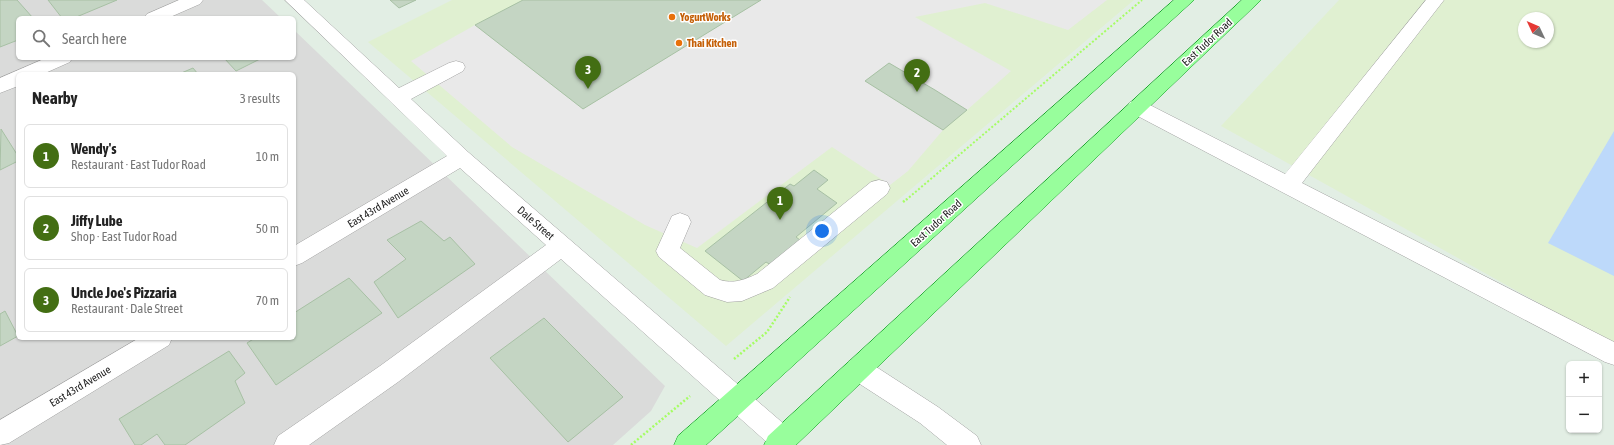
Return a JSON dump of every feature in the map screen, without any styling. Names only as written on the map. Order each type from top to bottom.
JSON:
[{"type":"main road","name":"East Tudor Road","points":[[687,445],[1185,0]]},
{"type":"main road","name":"East Tudor Road","points":[[780,442],[1252,0]]},
{"type":"street","points":[[158,16],[194,0]]},
{"type":"street","name":"Dale Street","points":[[294,0],[461,157],[711,378],[780,442]]},
{"type":"street","points":[[1288,185],[1435,0]]},
{"type":"street","points":[[31,72],[58,60]]},
{"type":"street","points":[[398,97],[456,67]]},
{"type":"street","points":[[0,86],[16,79]]},
{"type":"street","points":[[1137,107],[1614,354]]},
{"type":"street","name":"East 43rd Avenue","points":[[296,256],[461,157]]},
{"type":"street","points":[[680,222],[667,251],[713,288],[727,292],[742,291],[765,281],[879,188]]},
{"type":"street","points":[[287,445],[389,374],[562,246]]},
{"type":"street","name":"East 43rd Avenue","points":[[0,434],[157,340]]},
{"type":"street","points":[[858,368],[929,415],[968,445]]},
{"type":"path","points":[[898,206],[1142,0]]},
{"type":"path","points":[[631,445],[767,332],[790,297],[796,292]]},
{"type":"shaded area","points":[[0,0],[262,0],[279,16],[16,16],[16,60],[296,60],[296,32],[665,386],[651,411],[613,445],[0,445]]},
{"type":"shaded area","points":[[452,0],[1134,0],[726,346],[368,42]]},
{"type":"shaded area","points":[[761,0],[1107,0],[1068,30],[985,3],[915,17],[1011,71],[967,110],[889,63],[865,81],[943,130],[908,171],[890,185],[832,147],[697,248],[645,225],[512,147],[411,61],[475,25],[583,109]]},
{"type":"shaded area","points":[[1339,0],[1614,0],[1614,345],[1221,126]]},
{"type":"shaded area","points":[[1614,131],[1614,276],[1548,243]]},
{"type":"building","points":[[0,0],[17,0],[31,16],[16,16],[16,41],[0,47]]},
{"type":"building","points":[[48,0],[117,0],[79,16],[60,16]]},
{"type":"building","points":[[390,0],[416,0],[399,8]]},
{"type":"building","points":[[523,0],[761,0],[583,109],[475,25]]},
{"type":"building","points":[[226,60],[258,60],[236,71]]},
{"type":"building","points":[[889,63],[967,110],[943,130],[865,81]]},
{"type":"building","points":[[193,68],[196,72],[184,72]]},
{"type":"building","points":[[1,129],[16,153],[16,162],[0,170]]},
{"type":"building","points":[[814,170],[828,180],[817,189],[837,203],[796,237],[800,240],[771,265],[766,262],[743,281],[705,251],[790,184],[794,186]]},
{"type":"building","points":[[421,221],[444,241],[450,237],[475,264],[398,318],[374,282],[406,259],[387,240]]},
{"type":"building","points":[[349,278],[382,313],[276,385],[247,343],[252,340],[296,340],[296,312]]},
{"type":"building","points":[[5,311],[16,332],[16,337],[0,346],[0,314]]},
{"type":"building","points":[[544,318],[623,397],[568,442],[490,358]]},
{"type":"building","points":[[229,351],[245,373],[235,381],[245,403],[185,445],[165,445],[157,434],[141,445],[135,445],[119,419]]},
{"type":"place","name":"YogurtWorks","points":[[672,17]]},
{"type":"place","name":"Thai Kitchen","points":[[679,43]]},
{"type":"place","name":"Uncle Joe's Pizzaria","points":[[588,89]]},
{"type":"place","name":"Jiffy Lube","points":[[917,92]]},
{"type":"place","name":"Wendy's","points":[[780,220]]}]
